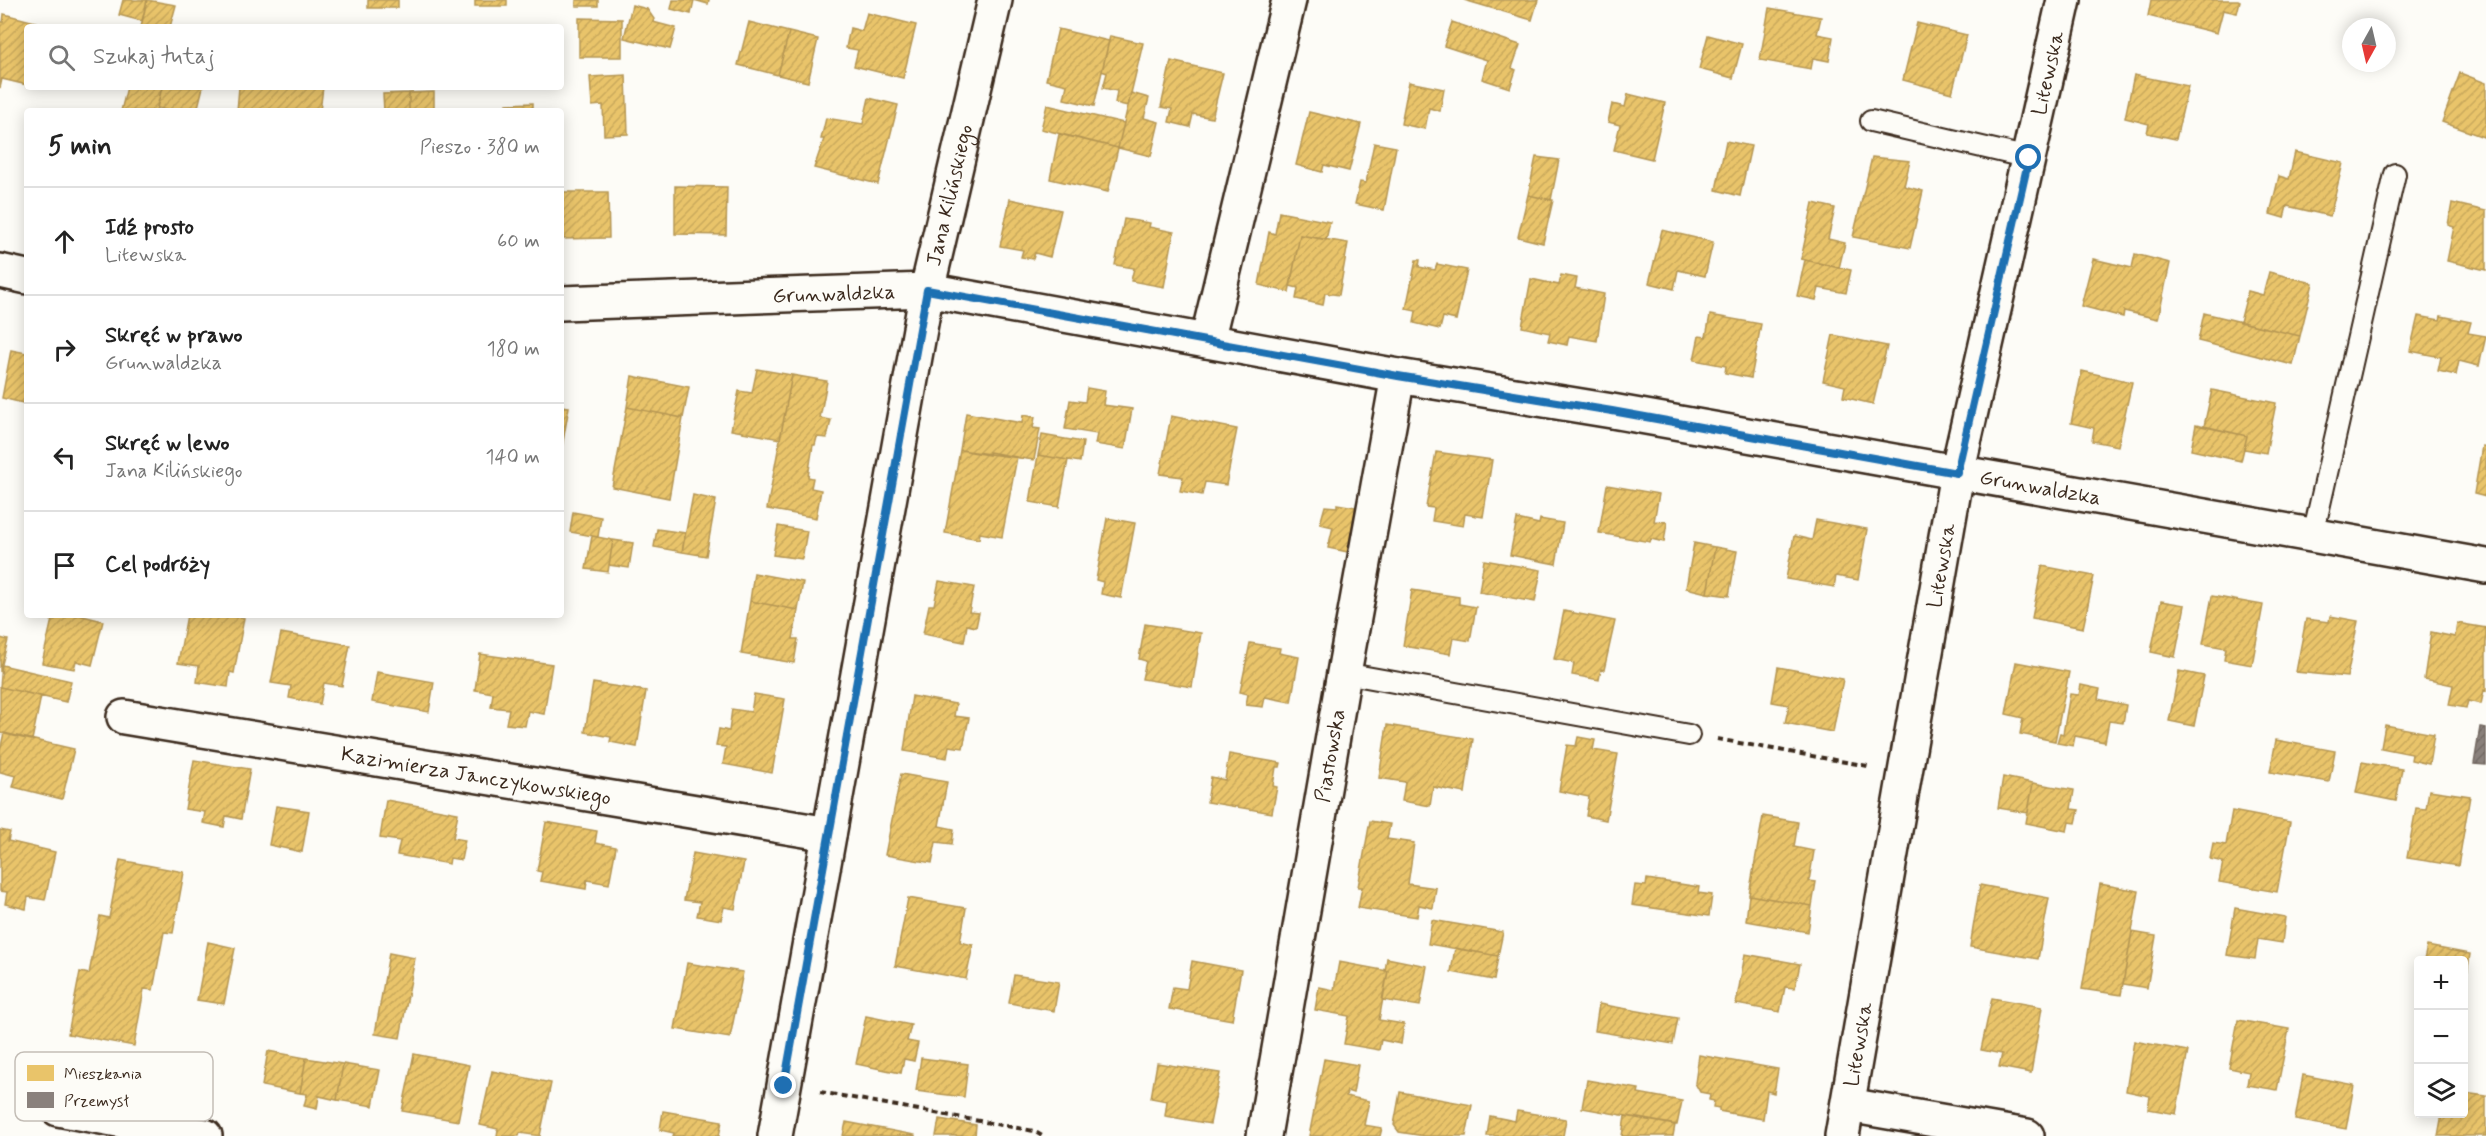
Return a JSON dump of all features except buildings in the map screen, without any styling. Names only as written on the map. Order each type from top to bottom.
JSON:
[{"type":"street","name":"Jana Kilińskiego","points":[[775,1136],[927,290],[995,0]]},
{"type":"street","points":[[1207,341],[1289,0]]},
{"type":"street","name":"Litewska","points":[[1845,1121],[1957,473],[2064,0]]},
{"type":"street","points":[[0,271],[24,276]]},
{"type":"street","name":"Grunwaldzka","points":[[564,303],[927,290],[1398,376],[1612,411],[2486,566]]},
{"type":"street","name":"Piastowska","points":[[1264,1136],[1398,376]]},
{"type":"street","name":"Kazimierza Janczykowskiego","points":[[124,717],[829,834]]},
{"type":"street","points":[[123,1121],[205,1136]]},
{"type":"street","points":[[1845,1121],[2027,1136]]},
{"type":"lane","points":[[1871,121],[2029,158]]},
{"type":"lane","points":[[2313,535],[2395,174]]},
{"type":"lane","points":[[1344,673],[1689,735]]},
{"type":"path","points":[[1689,735],[1868,766]]},
{"type":"path","points":[[818,1092],[1034,1131],[1042,1136]]},
{"type":"route","points":[[784,1086],[927,290],[1398,376],[1612,411],[1957,473],[2029,158]]}]
